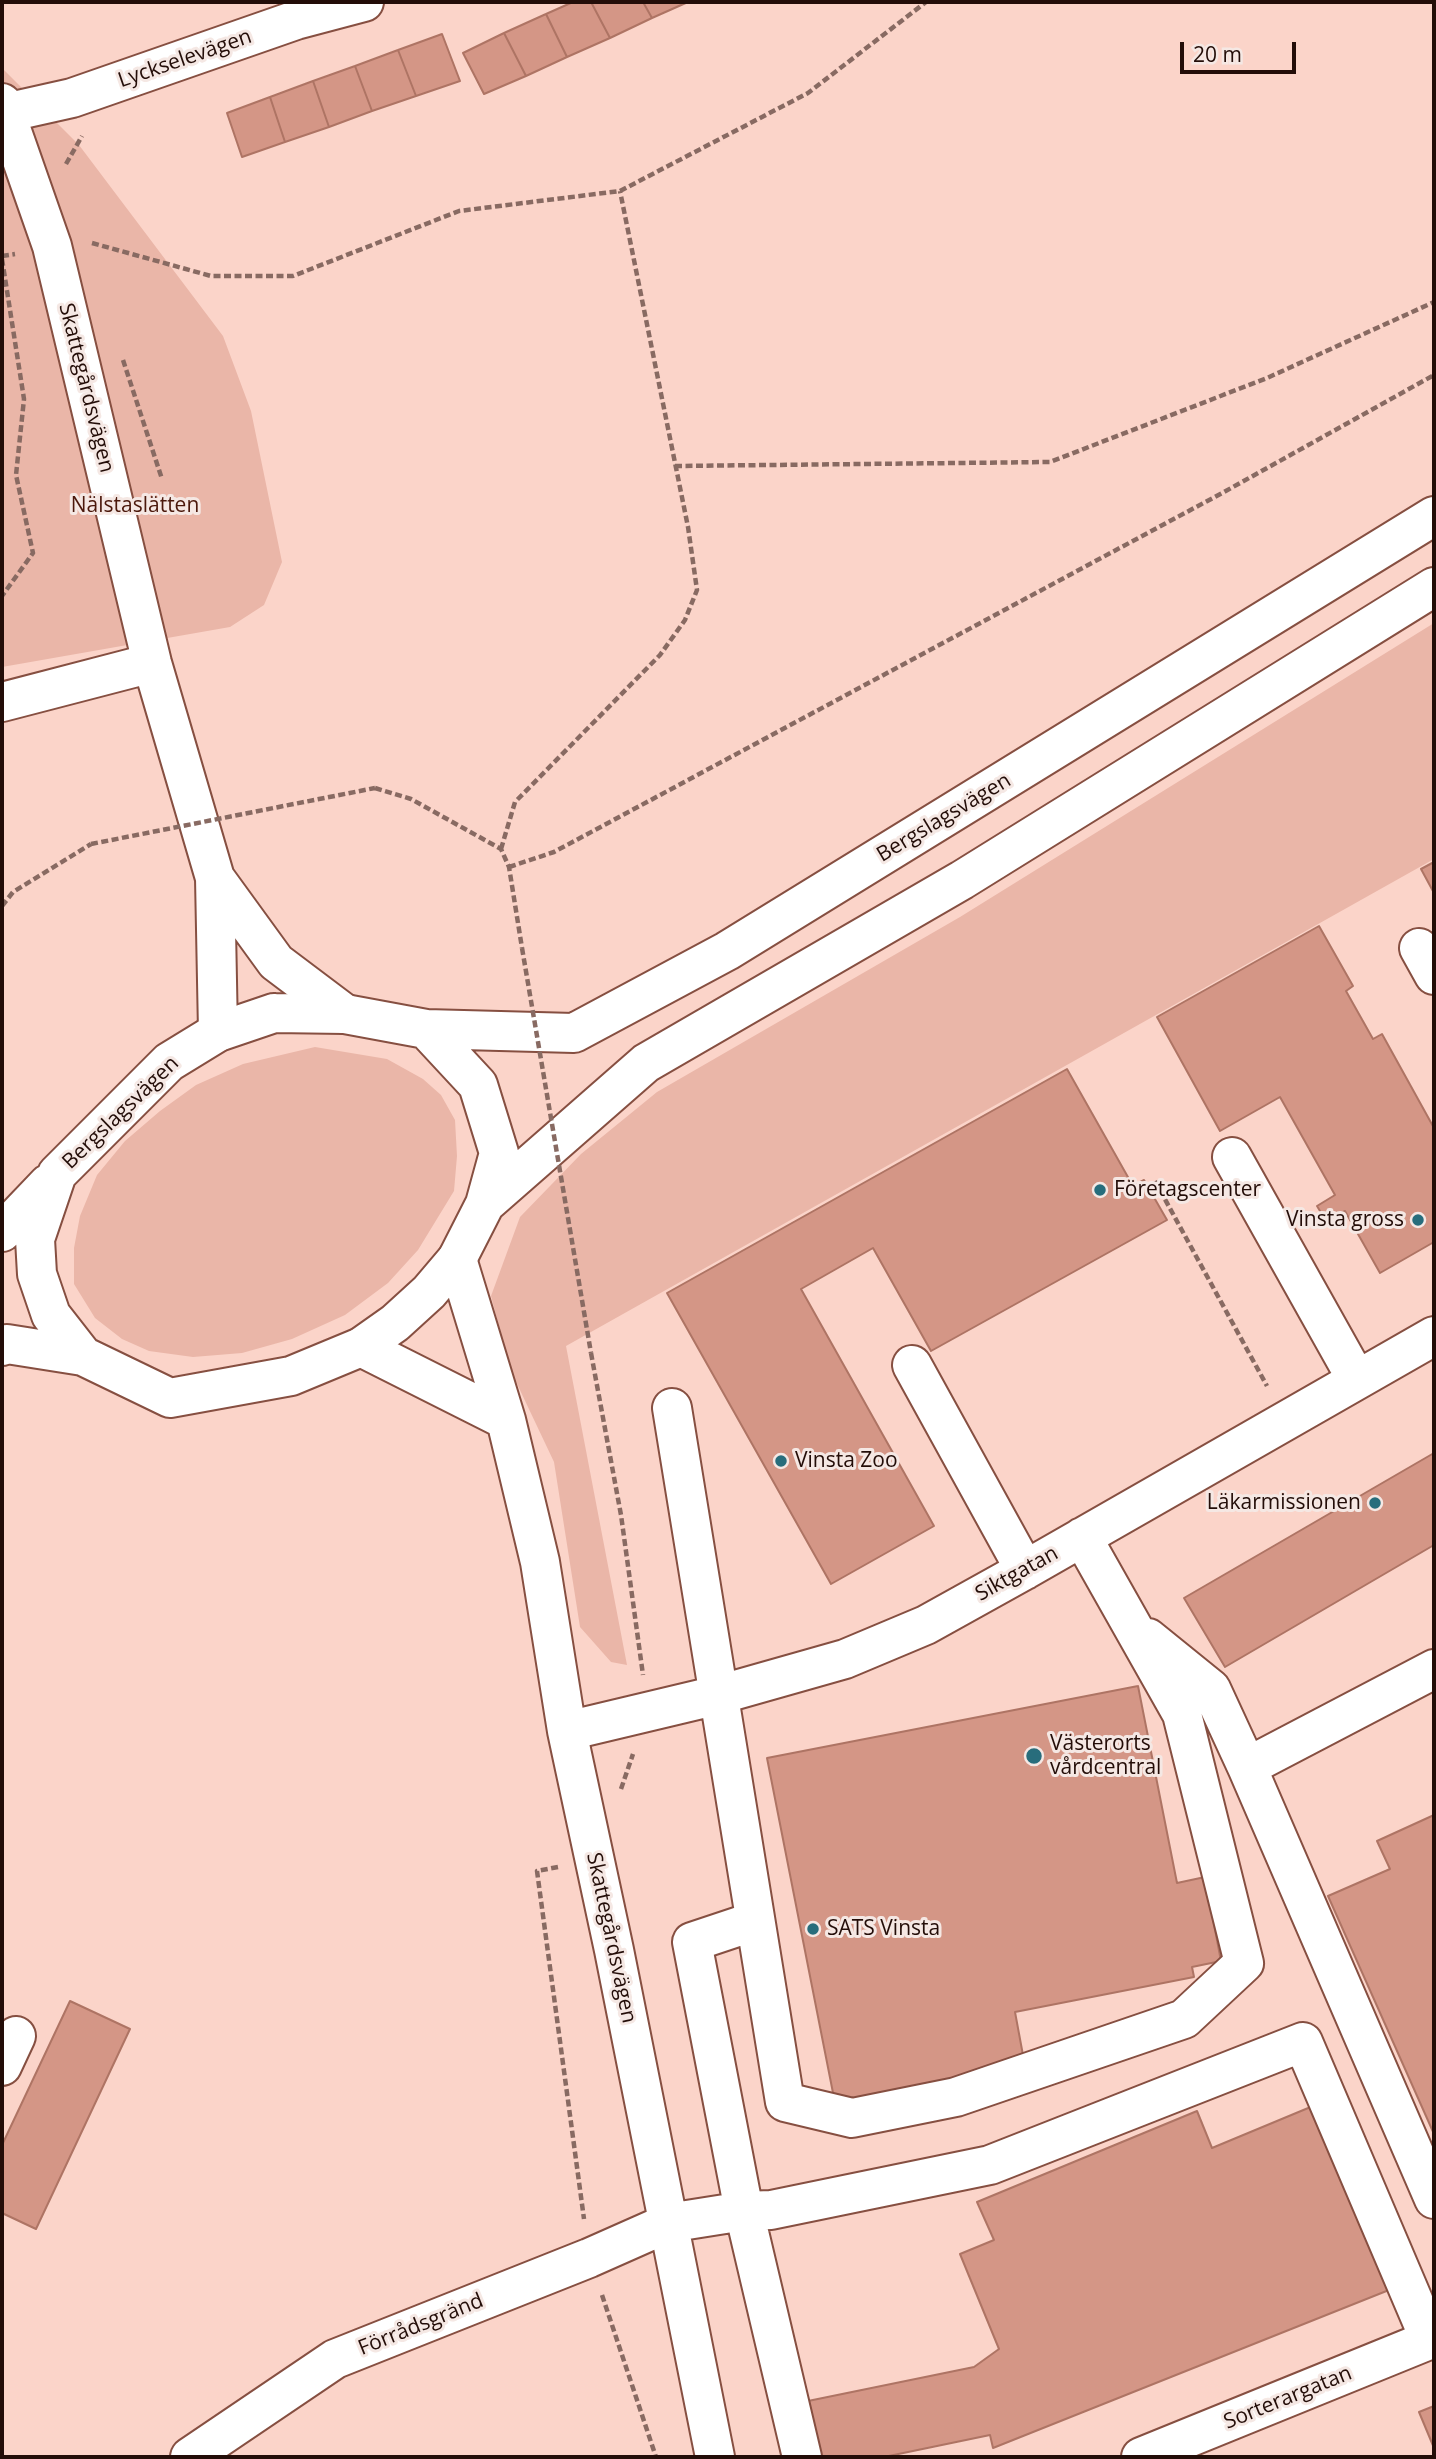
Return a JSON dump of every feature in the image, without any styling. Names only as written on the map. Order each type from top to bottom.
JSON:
[{"type":"street","name":"Lyckselevägen","points":[[3,108],[72,98],[294,11],[364,2]]},
{"type":"street","name":"Skattegårdsvägen","points":[[3,108],[51,246],[152,663],[215,878],[218,1032]]},
{"type":"street","name":"Bergslagsvägen","points":[[2,1232],[169,1062],[218,1032],[274,1013],[345,1014],[426,1029],[574,1033],[727,951],[1434,516]]},
{"type":"street","name":"Bergslagsvägen","points":[[485,1204],[646,1063],[962,880],[1434,587]]},
{"type":"street","points":[[2,702],[152,663]]},
{"type":"street","name":"Skattegårdsvägen","points":[[215,878],[276,962],[345,1014]]},
{"type":"street","name":"Bergslagsvägen","points":[[2,1346],[7,1344],[83,1356],[170,1398],[292,1377],[361,1346],[395,1323],[457,1259],[485,1204],[499,1153],[478,1085],[426,1029]]},
{"type":"street","points":[[1231,1157],[1357,1380]]},
{"type":"street","name":"Bergslagsvägen","points":[[57,1174],[35,1238],[37,1273],[51,1315],[83,1356]]},
{"type":"street","name":"Skattegårdsvägen","points":[[457,1259],[506,1420],[540,1562],[567,1731],[715,2457]]},
{"type":"street","name":"Siktgatan","points":[[567,1731],[718,1695],[845,1659],[926,1625],[1434,1336]]},
{"type":"street","points":[[361,1346],[506,1420]]},
{"type":"street","points":[[912,1365],[1025,1570]]},
{"type":"street","points":[[672,1408],[785,2102],[852,2118],[956,2097],[1184,2019],[1244,1963],[1182,1714],[1083,1537]]},
{"type":"street","points":[[1130,1623],[1211,1689],[1434,2199]]},
{"type":"street","points":[[1247,1767],[1434,1669]]},
{"type":"street","points":[[755,1922],[692,1942],[744,2211],[802,2457]]},
{"type":"street","name":"Förrådsgränd","points":[[190,2457],[335,2359],[589,2258],[668,2223],[744,2211],[771,2210],[990,2165],[1303,2042],[1432,2339]]},
{"type":"street","name":"Sorterargatan","points":[[1141,2457],[1432,2339]]},
{"type":"path","points":[[51,246],[89,242],[211,276],[293,276],[459,211],[620,191],[808,93],[926,2]]},
{"type":"path","points":[[501,849],[515,802],[660,656],[685,620],[697,590],[688,527],[620,191]]},
{"type":"path","points":[[2,259],[24,399],[16,475],[33,553],[2,596]]},
{"type":"path","points":[[674,466],[1051,462],[1267,378],[1434,302]]},
{"type":"path","points":[[509,867],[554,852],[1212,499],[1434,375]]},
{"type":"path","points":[[2,906],[13,892],[91,844],[375,788],[411,799],[501,849],[509,867],[621,1515],[648,1713],[617,1799]]},
{"type":"path","points":[[1155,1181],[1285,1421]]},
{"type":"path","points":[[595,1861],[537,1871],[589,2258],[656,2457]]},
{"type":"green space","name":"Nälstaslätten","points":[[2,68],[79,145],[223,336],[251,411],[282,562],[264,605],[230,627],[2,667]]},
{"type":"green space","points":[[1434,623],[1434,859],[566,1346],[627,1665],[611,1662],[580,1627],[554,1462],[510,1369],[491,1296],[520,1217],[581,1154],[657,1092],[960,917]]},
{"type":"green space","points":[[315,1047],[387,1059],[423,1079],[441,1095],[455,1120],[457,1156],[454,1191],[418,1250],[388,1283],[345,1315],[292,1339],[242,1353],[193,1357],[149,1351],[122,1339],[95,1318],[74,1284],[74,1248],[80,1216],[97,1175],[125,1141],[196,1085],[243,1064]]},
{"type":"building","points":[[573,2],[591,2],[610,38],[567,57],[546,14]]},
{"type":"building","points":[[591,2],[643,2],[652,18],[610,38]]},
{"type":"building","points":[[643,2],[688,2],[652,18]]},
{"type":"building","points":[[546,14],[567,57],[526,76],[504,33]]},
{"type":"building","points":[[504,33],[526,76],[484,94],[463,53]]},
{"type":"building","points":[[442,34],[460,81],[416,96],[398,50]]},
{"type":"building","points":[[398,50],[416,96],[372,111],[355,66]]},
{"type":"building","points":[[355,66],[372,111],[329,127],[313,81]]},
{"type":"building","points":[[313,81],[329,127],[285,142],[270,97]]},
{"type":"building","points":[[270,97],[285,142],[242,157],[227,113]]},
{"type":"building","points":[[1434,862],[1434,893],[1421,869]]},
{"type":"building","points":[[1319,926],[1353,986],[1346,991],[1373,1039],[1382,1034],[1434,1128],[1434,1242],[1380,1273],[1345,1211],[1326,1221],[1317,1206],[1335,1195],[1280,1097],[1220,1131],[1157,1017]]},
{"type":"building","points":[[1067,1069],[1133,1186],[1144,1180],[1167,1220],[931,1351],[873,1248],[801,1289],[934,1526],[831,1584],[667,1293]]},
{"type":"building","points":[[1434,1453],[1434,1545],[1225,1667],[1184,1598]]},
{"type":"building","points":[[1138,1686],[1177,1883],[1205,1877],[1221,1961],[1192,1967],[1194,1977],[1015,2012],[1025,2066],[835,2103],[767,1758]]},
{"type":"building","points":[[1434,1815],[1434,2134],[1328,1896],[1390,1869],[1377,1841]]},
{"type":"building","points":[[70,2001],[130,2029],[36,2229],[2,2213],[2,2145]]},
{"type":"building","points":[[1313,2106],[1389,2290],[993,2448],[990,2435],[884,2457],[820,2457],[808,2401],[974,2367],[999,2349],[960,2254],[994,2240],[977,2202],[1197,2111],[1212,2148]]},
{"type":"building","points":[[1434,2406],[1434,2448],[1419,2412]]},
{"type":"place","name":"Företagscenter","points":[[1100,1190]]},
{"type":"place","name":"Vinsta gross","points":[[1418,1220]]},
{"type":"place","name":"Vinsta Zoo","points":[[781,1461]]},
{"type":"place","name":"Läkarmissionen","points":[[1375,1503]]},
{"type":"place","name":"Västerorts vårdcentral","points":[[1034,1756]]},
{"type":"place","name":"SATS Vinsta","points":[[813,1929]]}]
